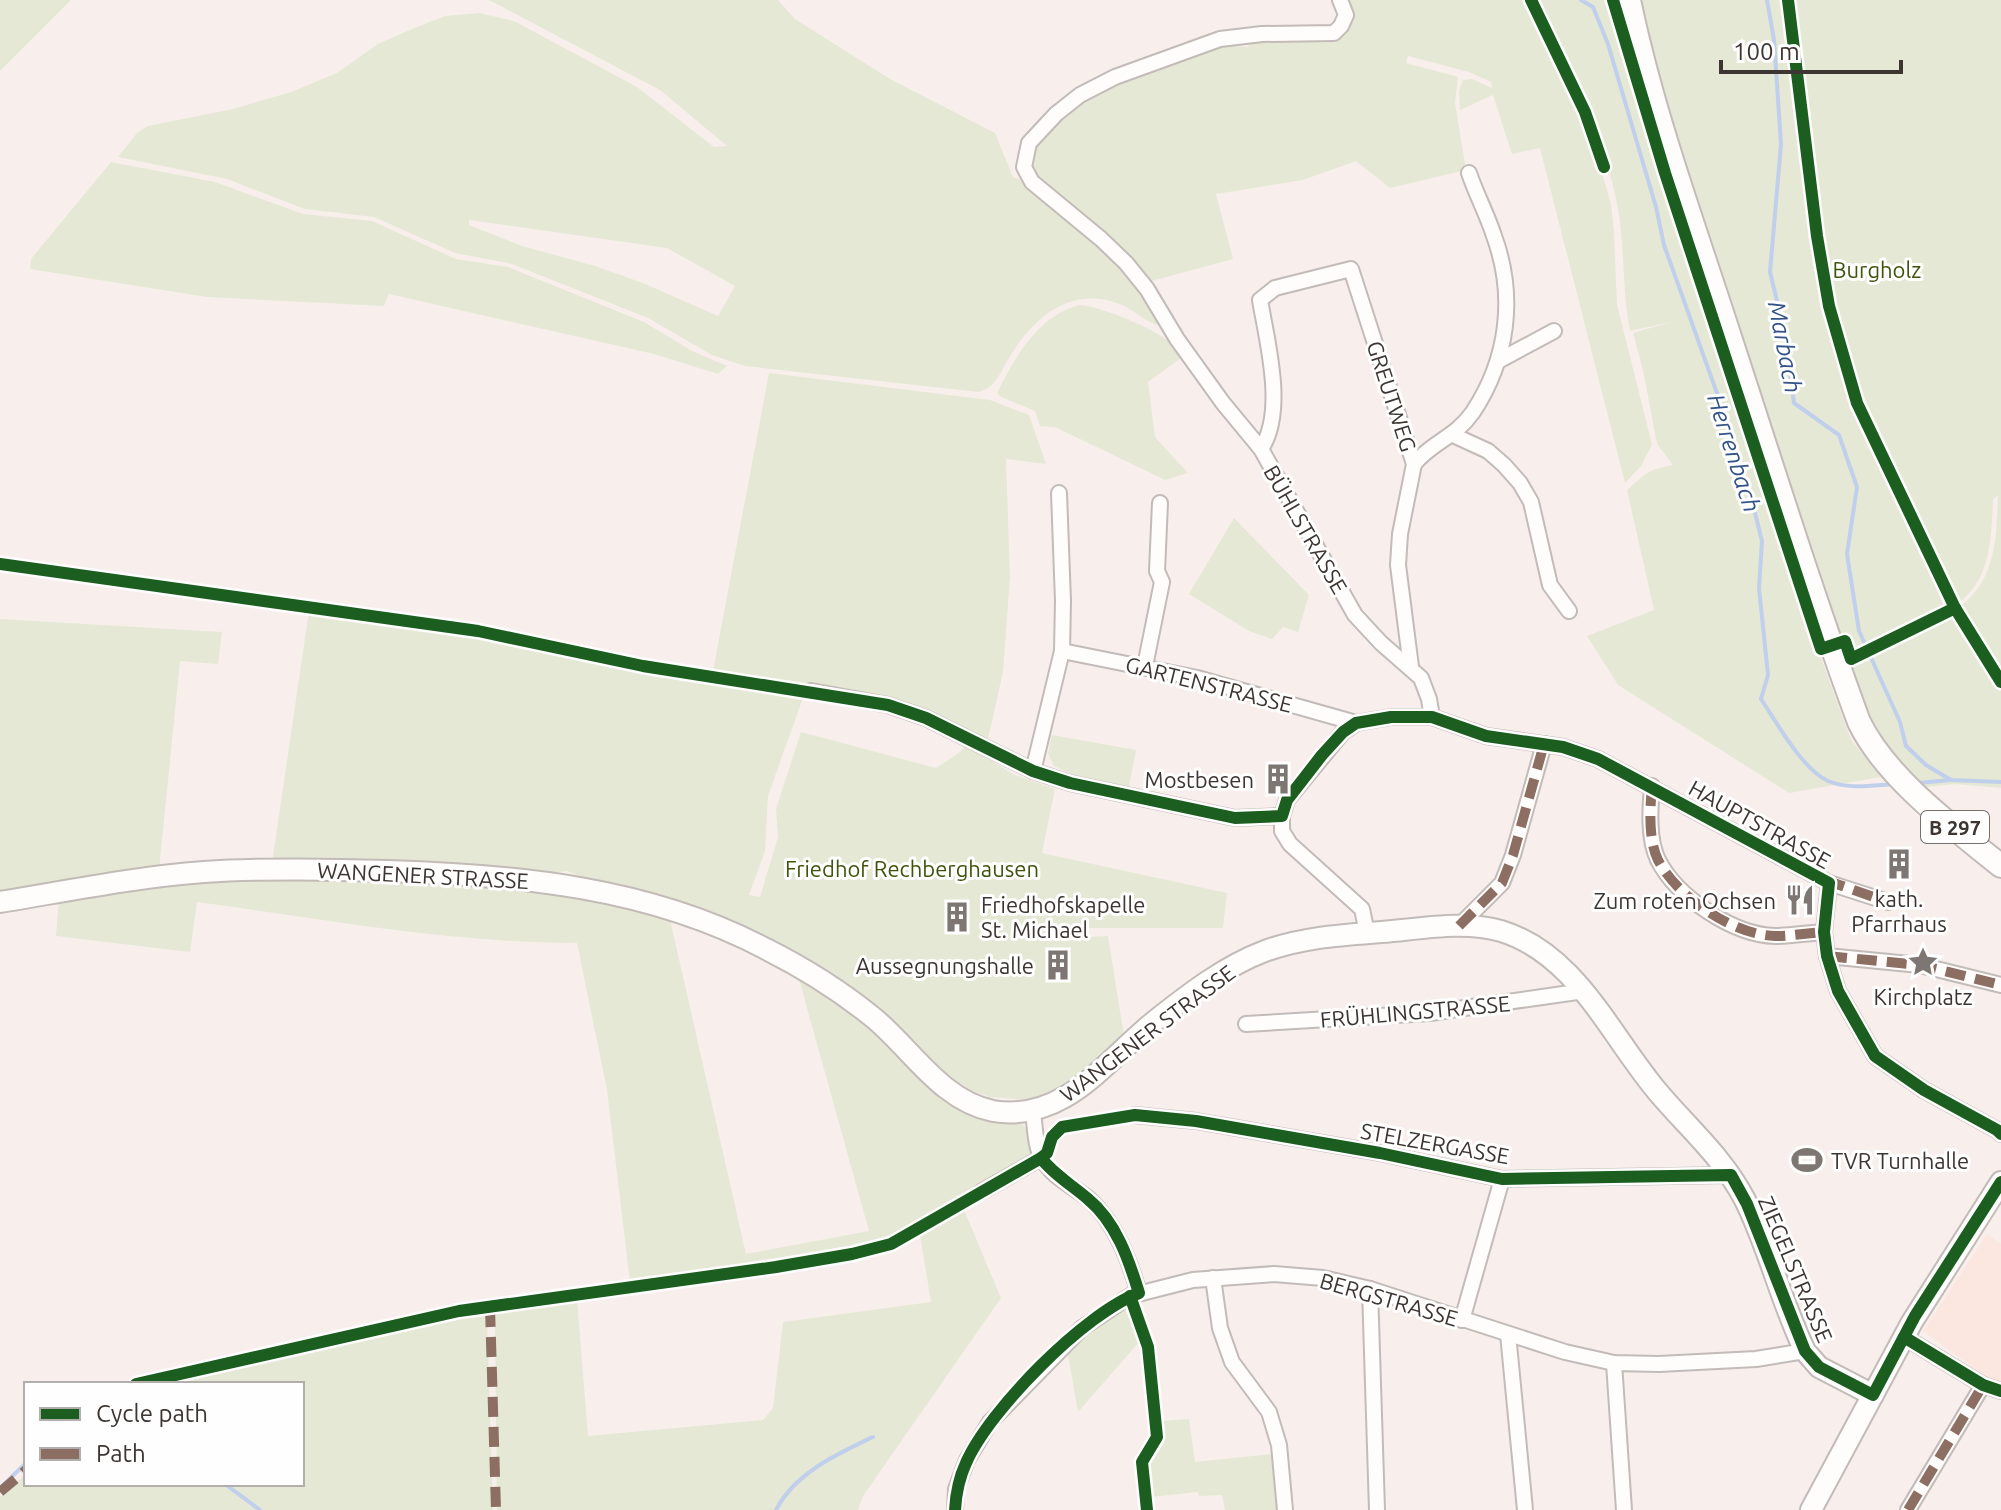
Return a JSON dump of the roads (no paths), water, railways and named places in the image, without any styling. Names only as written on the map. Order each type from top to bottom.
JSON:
[{"type":"main road","name":"B 297","points":[[1629,0],[1647,81],[1794,534],[1859,722],[1867,739],[1888,766],[2001,866]]},
{"type":"street","name":"BÜHLSTRASSE","points":[[1340,0],[1346,15],[1334,33],[1262,34],[1220,39],[1115,77],[1080,95],[1056,114],[1029,143],[1024,167],[1032,182],[1101,239],[1147,289],[1177,339],[1261,449],[1355,615],[1421,678],[1432,717]]},
{"type":"street","points":[[1414,464],[1426,450],[1453,435],[1473,411],[1500,360],[1506,328],[1502,266],[1495,238],[1469,173]]},
{"type":"street","name":"GREUTWEG","points":[[1261,449],[1269,437],[1273,391],[1260,300],[1275,288],[1351,269],[1414,464],[1400,534],[1398,565],[1411,667]]},
{"type":"street","points":[[1500,360],[1554,331]]},
{"type":"street","points":[[1453,435],[1488,451],[1520,483],[1531,502],[1550,585],[1569,611]]},
{"type":"street","points":[[1033,771],[1062,651],[1059,493]]},
{"type":"street","points":[[1145,666],[1162,582],[1157,571],[1160,503]]},
{"type":"street","name":"GARTENSTRASSE","points":[[1062,651],[1197,678],[1356,723]]},
{"type":"street","points":[[811,691],[888,705],[926,718],[1033,771],[1070,783],[1235,818],[1282,816]]},
{"type":"street","points":[[1367,933],[1362,909],[1290,844],[1282,831],[1282,816],[1287,800],[1343,732],[1356,723],[1391,717],[1432,717],[1486,736],[1544,744],[1513,855],[1502,883],[1459,926]]},
{"type":"street","name":"HAUPTSTRASSE","points":[[1544,744],[1598,759],[1829,883],[1824,932],[1827,956],[1838,991],[1875,1056],[1924,1090],[2000,1127]]},
{"type":"street","points":[[1652,786],[1650,815],[1658,860],[1712,917],[1745,931],[1773,936],[1824,932]]},
{"type":"street","name":"WANGENER STRASSE","points":[[0,902],[200,872],[276,869],[467,873],[590,889],[650,903],[723,928],[762,946],[801,968],[876,1020],[937,1080],[963,1100],[996,1111],[1033,1112],[1072,1095],[1155,1021],[1241,962],[1291,943],[1367,933]]},
{"type":"street","points":[[1829,883],[1888,902]]},
{"type":"street","name":"ZIEGELSTRASSE","points":[[1367,933],[1459,926],[1498,930],[1548,955],[1584,991],[1657,1091],[1731,1175],[1747,1204],[1805,1351],[1819,1367],[1873,1395]]},
{"type":"street","points":[[1827,956],[1920,965],[2001,985]]},
{"type":"street","name":"FRÜHLINGSTRASSE","points":[[1246,1024],[1430,1013],[1584,991]]},
{"type":"street","points":[[1033,1112],[1041,1158],[1090,1201],[1111,1226],[1129,1262],[1139,1293]]},
{"type":"street","name":"STELZERGASSE","points":[[1135,1115],[1191,1120],[1380,1153],[1502,1179],[1731,1175]]},
{"type":"street","points":[[981,1192],[1041,1158]]},
{"type":"street","points":[[1462,1320],[1502,1179]]},
{"type":"street","points":[[1811,1510],[1904,1337],[2001,1182]]},
{"type":"street","name":"BERGSTRASSE","points":[[955,1510],[956,1489],[967,1460],[990,1422],[1082,1328],[1111,1307],[1139,1293],[1213,1278],[1274,1274],[1323,1278],[1370,1289],[1565,1352],[1614,1363],[1756,1359],[1805,1351]]},
{"type":"street","points":[[1213,1278],[1220,1328],[1232,1362],[1269,1412],[1279,1445],[1285,1510]]},
{"type":"street","points":[[1370,1289],[1377,1510]]},
{"type":"street","points":[[1508,1334],[1525,1510]]},
{"type":"street","points":[[1904,1337],[1983,1385],[2001,1391]]},
{"type":"street","points":[[1614,1363],[1624,1510]]},
{"type":"street","points":[[1908,1510],[1983,1385]]},
{"type":"waterway","name":"Herrenbach","points":[[1581,0],[1593,7],[1608,44],[1656,207],[1664,245],[1733,438],[1740,475],[1752,501],[1762,541],[1759,588],[1768,675],[1761,699],[1791,744],[1818,775],[1844,785],[1896,784]]},
{"type":"waterway","name":"Marbach","points":[[1767,0],[1774,40],[1781,144],[1770,272],[1784,330],[1794,403],[1839,435],[1857,487],[1847,554],[1859,631],[1900,722],[1906,746],[1926,765],[1951,780],[2001,782]]},
{"type":"waterway","name":"Herrenbach","points":[[1917,783],[1951,780]]},
{"type":"waterway","points":[[776,1510],[794,1485],[806,1475],[831,1458],[873,1437]]},
{"type":"waterway","points":[[0,1488],[24,1465]]},
{"type":"waterway","points":[[228,1486],[260,1510]]},
{"type":"place","name":"Mostbesen","points":[[1278,779]]},
{"type":"place","name":"kath. Pfarrhaus","points":[[1899,864]]},
{"type":"place","name":"Zum roten Ochsen","points":[[1800,900]]},
{"type":"place","name":"Friedhofskapelle St. Michael","points":[[957,917]]},
{"type":"place","name":"Kirchplatz","points":[[1923,962]]},
{"type":"place","name":"Aussegnungshalle","points":[[1058,965]]},
{"type":"place","name":"TVR Turnhalle","points":[[1807,1160]]},
{"type":"park label","name":"Burgholz","points":[[1877,269]]},
{"type":"park label","name":"Friedhof Rechberghausen","points":[[912,868]]}]
